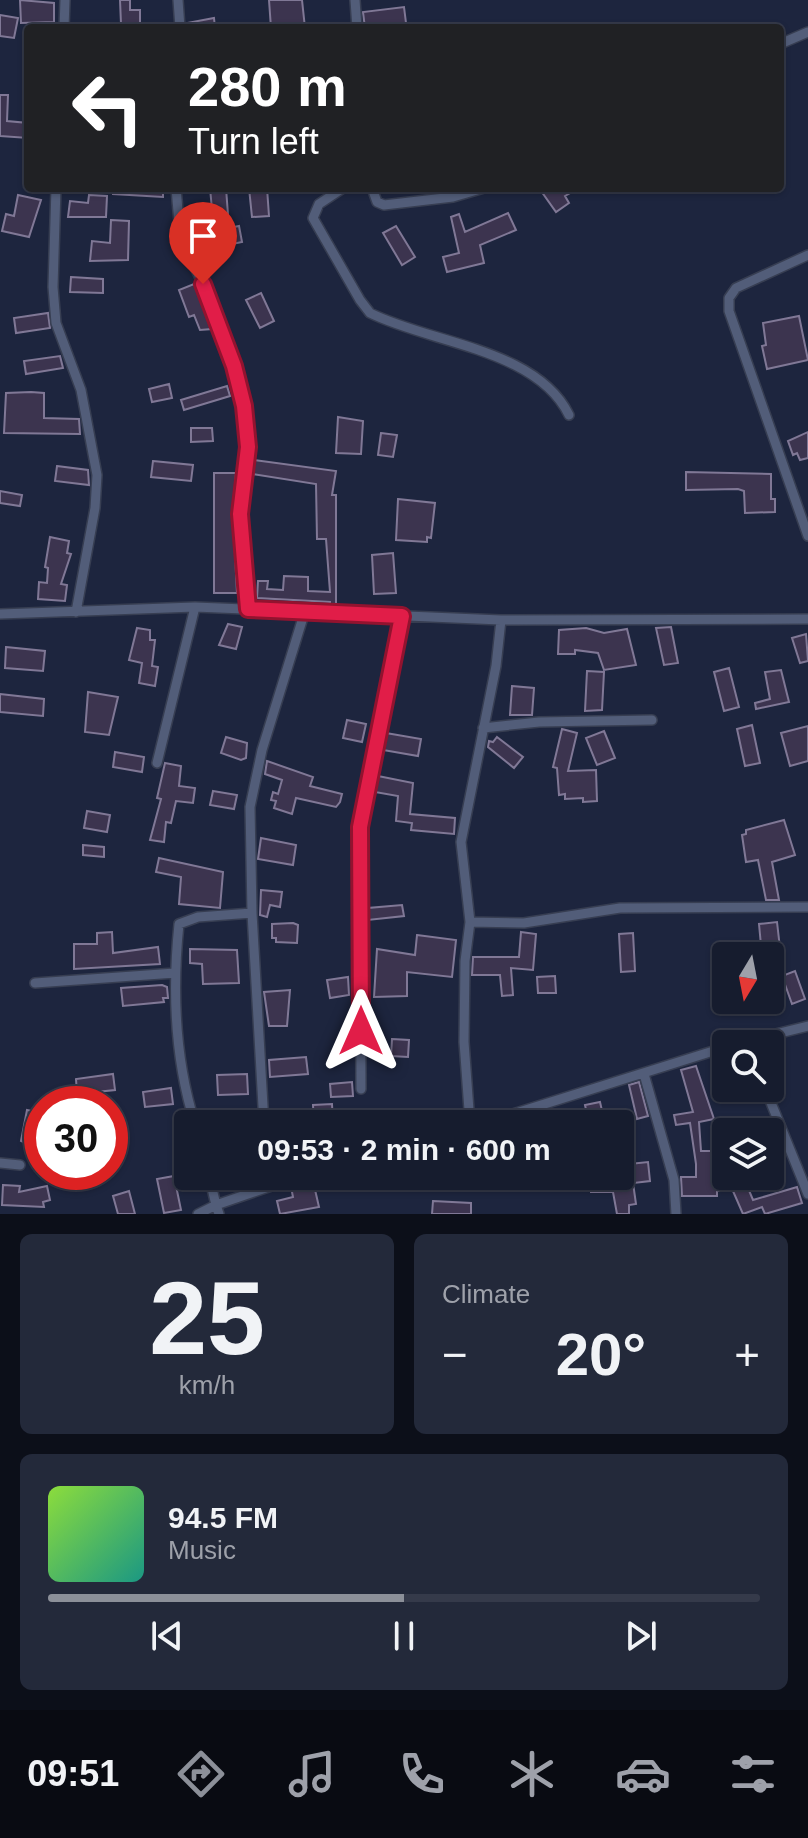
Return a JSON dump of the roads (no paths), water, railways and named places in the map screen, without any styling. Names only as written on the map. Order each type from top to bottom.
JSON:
[{"type":"street","points":[[64,24],[65,0]]},
{"type":"street","points":[[178,0],[180,24]]},
{"type":"street","points":[[355,0],[357,24]]},
{"type":"street","points":[[784,42],[808,32]]},
{"type":"street","points":[[56,192],[53,287],[56,323],[81,390],[97,475],[95,508],[76,612]]},
{"type":"street","points":[[176,192],[180,234],[214,309],[244,406],[248,447],[240,514],[248,609]]},
{"type":"street","points":[[337,192],[319,204],[313,218],[370,313],[510,365],[551,388],[569,415]]},
{"type":"street","points":[[373,192],[377,202],[384,205],[470,192]]},
{"type":"street","points":[[808,255],[736,288],[729,298],[729,311],[808,536]]},
{"type":"street","points":[[157,763],[195,607]]},
{"type":"street","points":[[0,614],[195,607],[501,620],[808,619]]},
{"type":"street","points":[[263,1110],[248,851],[250,807],[262,750],[305,611]]},
{"type":"street","points":[[361,1089],[360,827],[402,616]]},
{"type":"street","points":[[469,1110],[464,1042],[465,961],[470,922],[461,842],[496,666],[501,620]]},
{"type":"street","points":[[483,728],[539,722],[652,720]]},
{"type":"street","points":[[470,922],[524,923],[620,908],[808,907]]},
{"type":"street","points":[[190,1110],[184,1090],[175,973],[182,921],[252,913]]},
{"type":"street","points":[[35,983],[175,973]]},
{"type":"street","points":[[784,1032],[808,1026]]},
{"type":"street","points":[[527,1110],[712,1052]]},
{"type":"street","points":[[644,1074],[664,1136],[674,1180],[676,1214]]},
{"type":"street","points":[[771,1102],[808,1194]]},
{"type":"street","points":[[0,1163],[20,1165]]},
{"type":"street","points":[[212,1190],[217,1210]]},
{"type":"street","points":[[198,1214],[217,1210],[255,1190]]}]
